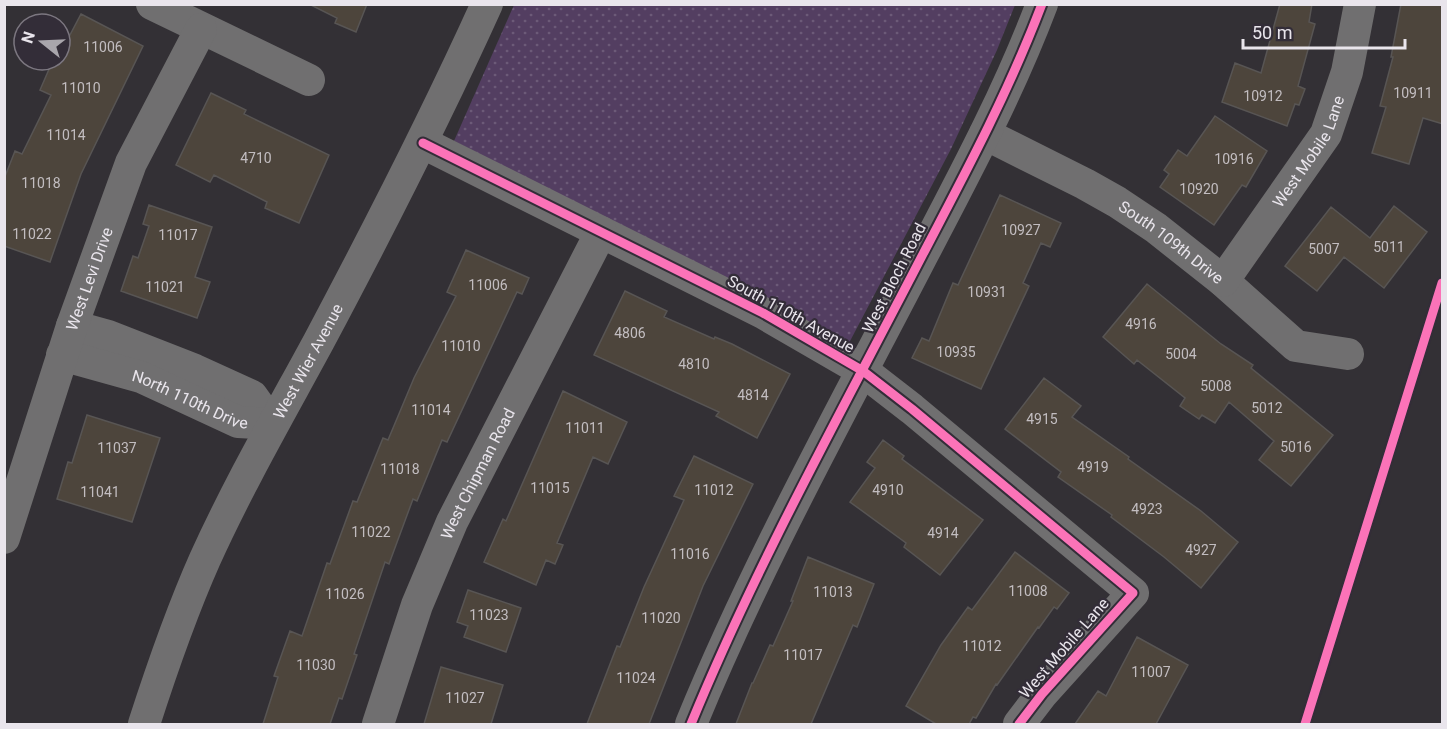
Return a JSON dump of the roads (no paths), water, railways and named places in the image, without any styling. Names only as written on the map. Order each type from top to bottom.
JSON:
[{"type":"street","points":[[152,4],[309,80]]},
{"type":"street","name":"West Wier Avenue","points":[[144,724],[165,659],[206,556],[272,424],[318,344],[423,143],[487,4]]},
{"type":"street","name":"West Bloch Road","points":[[691,724],[723,648],[782,527],[985,135],[1042,4]]},
{"type":"street","name":"West Mobile Lane","points":[[1223,281],[1326,134],[1347,72],[1360,4]]},
{"type":"street","name":"West Levi Drive","points":[[4,538],[67,340],[131,164],[201,29]]},
{"type":"street","name":"South 109th Drive","points":[[985,135],[1117,202],[1156,228],[1223,281],[1296,346],[1348,354]]},
{"type":"street","name":"South 110th Avenue","points":[[423,143],[763,313],[863,371],[1133,593]]},
{"type":"street","name":"West Chipman Road","points":[[378,724],[417,605],[452,522],[601,232]]},
{"type":"street","name":"North 110th Drive","points":[[67,340],[119,340],[195,370],[252,396],[272,424]]},
{"type":"street","name":"West Mobile Lane","points":[[1019,724],[1042,694],[1133,593]]}]
